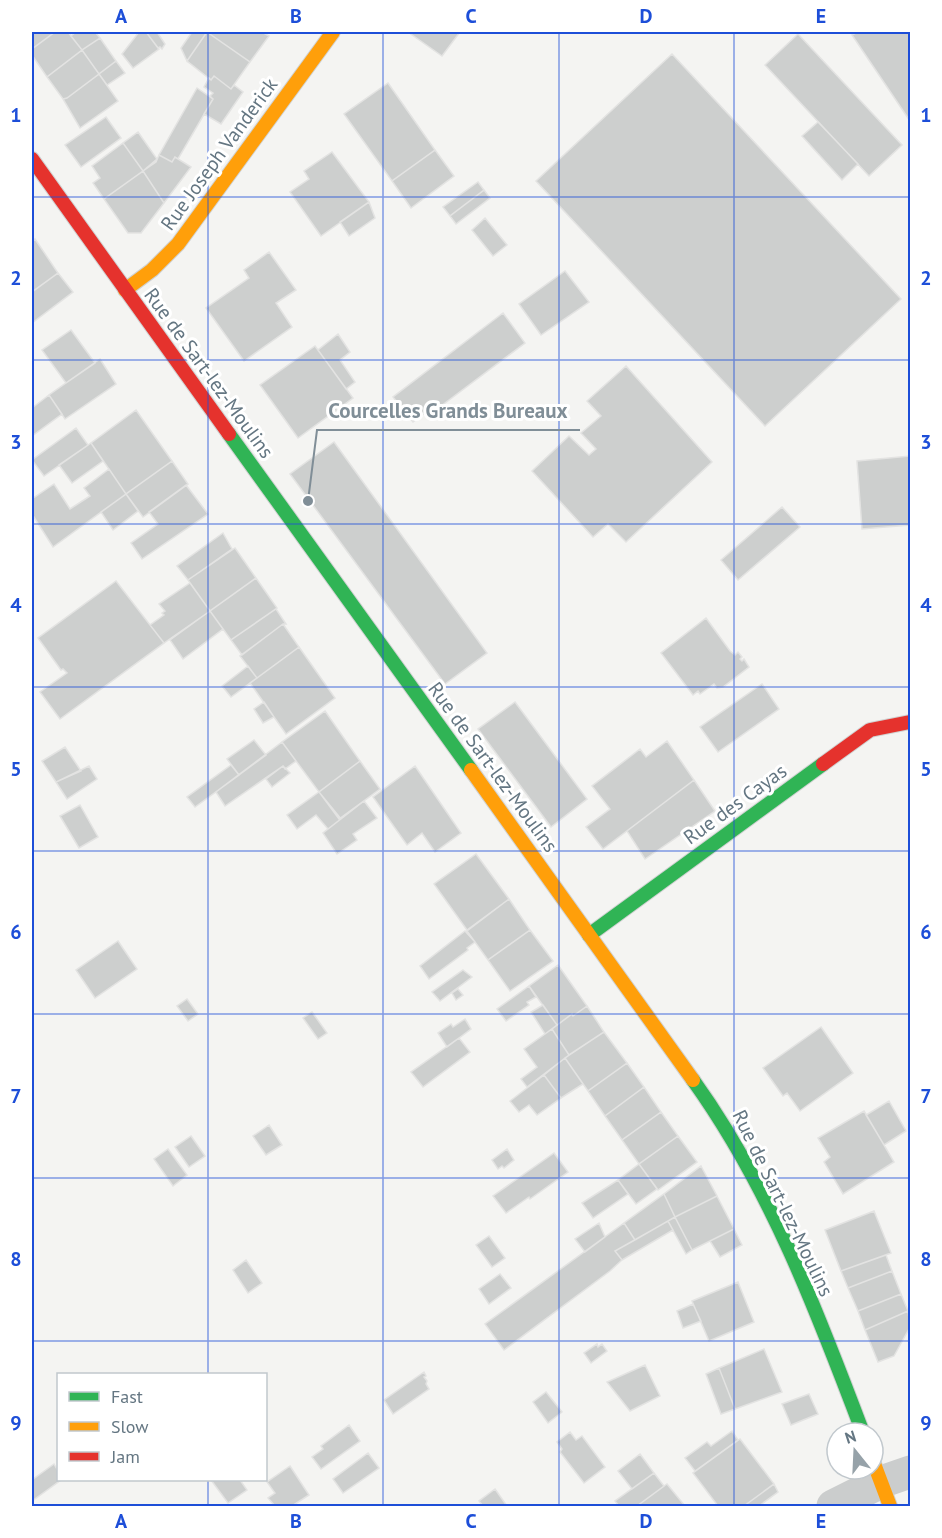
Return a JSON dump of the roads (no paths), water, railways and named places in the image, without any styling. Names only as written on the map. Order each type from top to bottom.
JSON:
[{"type":"main road","name":"Rue Joseph Vanderick","points":[[125,290],[152,270],[178,244],[333,32]]},
{"type":"main road","name":"Rue de Sart-lez-Moulins","points":[[32,159],[678,1058],[734,1140],[806,1288],[858,1421]]},
{"type":"main road","name":"Rue des Cayas","points":[[589,935],[870,730],[910,722]]},
{"type":"street","points":[[833,1506],[889,1480]]},
{"type":"place","name":"Courcelles Grands Bureaux","points":[[308,501]]}]
